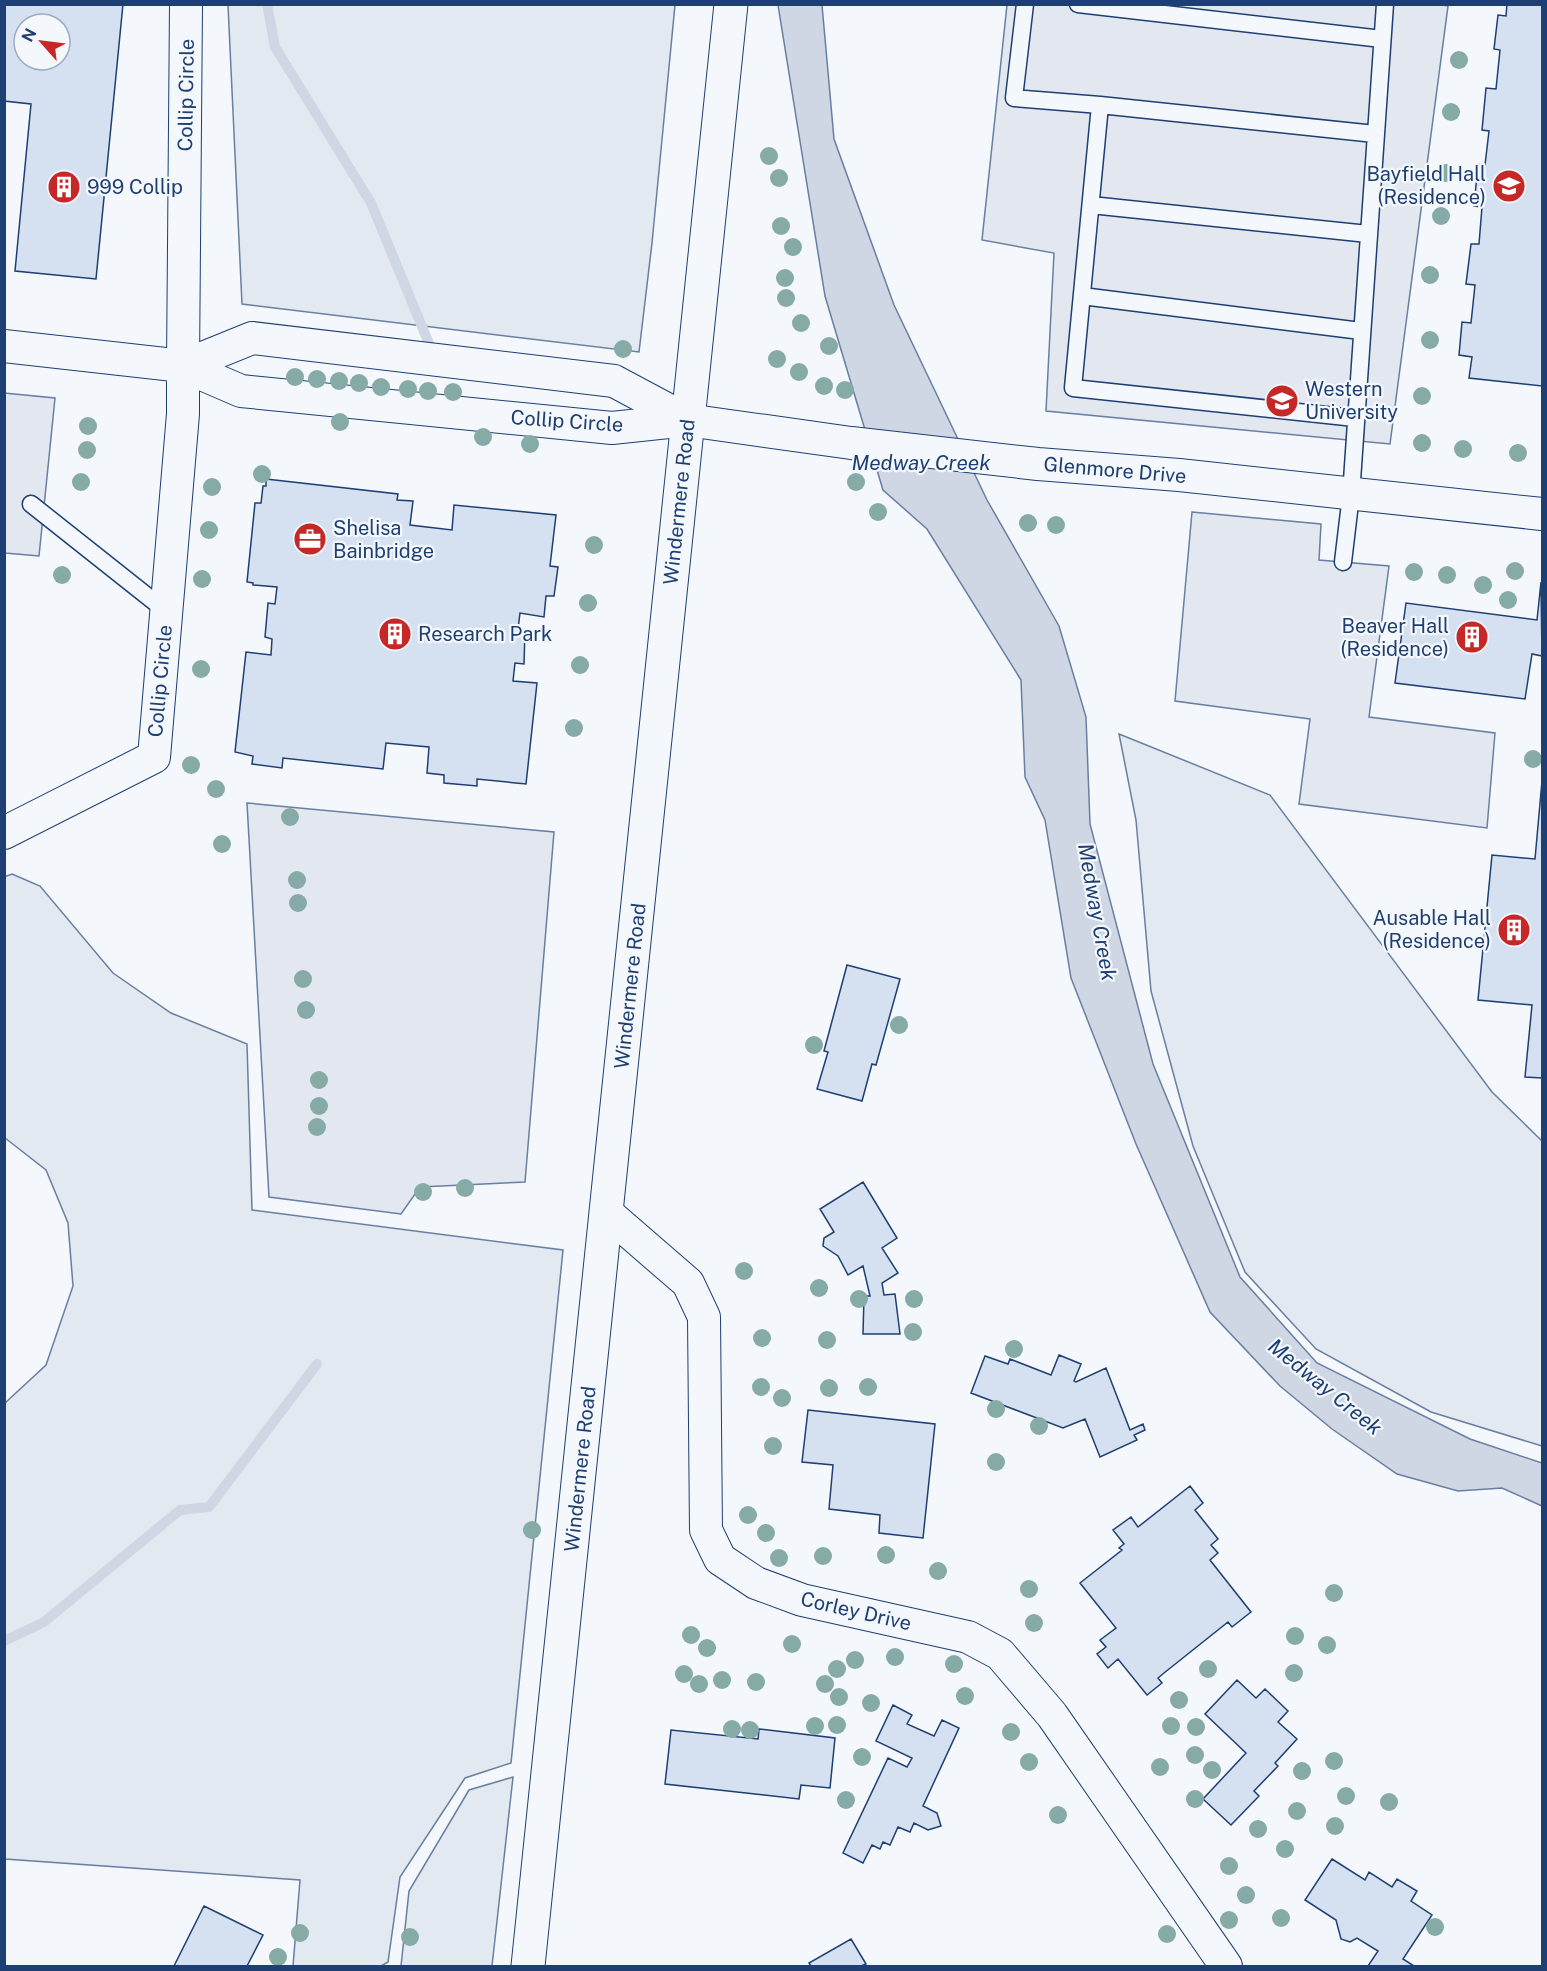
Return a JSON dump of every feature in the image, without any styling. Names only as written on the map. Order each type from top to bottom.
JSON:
[{"type":"street","name":"Collip Circle","points":[[4,833],[154,757],[183,414],[186,4]]},
{"type":"street","name":"Windermere Road","points":[[528,1966],[730,4]]},
{"type":"street","name":"Collip Circle","points":[[183,366],[252,338],[614,381],[687,420]]},
{"type":"street","name":"Collip Circle","points":[[4,346],[183,366],[241,391],[612,428],[687,420]]},
{"type":"street","name":"Glenmore Drive","points":[[687,420],[1038,464],[1179,475],[1542,514]]},
{"type":"street","name":"Corley Drive","points":[[606,1212],[688,1283],[704,1317],[706,1530],[720,1559],[756,1583],[802,1600],[968,1637],[1000,1654],[1052,1715],[1226,1966]]},
{"type":"lane","points":[[1025,4],[1014,98],[1375,134]]},
{"type":"lane","points":[[1078,4],[1382,39]]},
{"type":"lane","points":[[1343,562],[1351,495],[1384,4]]},
{"type":"lane","points":[[1100,105],[1073,388],[1355,418]]},
{"type":"lane","points":[[1091,205],[1368,234]]},
{"type":"lane","points":[[1082,296],[1361,331]]},
{"type":"lane","points":[[32,504],[166,611]]},
{"type":"shaded area","points":[[1438,4],[1448,6],[1390,444],[1046,411],[1054,253],[982,240],[1007,5]]},
{"type":"shaded area","points":[[228,5],[675,5],[639,352],[242,304]]},
{"type":"shaded area","points":[[4,393],[55,398],[39,556],[5,553]]},
{"type":"shaded area","points":[[1192,512],[1321,524],[1319,560],[1389,566],[1369,717],[1495,733],[1487,828],[1299,804],[1310,719],[1175,701]]},
{"type":"shaded area","points":[[1119,734],[1270,795],[1492,1092],[1542,1141],[1542,1446],[1431,1412],[1316,1349],[1245,1272],[1193,1146],[1151,991],[1136,820]]},
{"type":"shaded area","points":[[247,803],[554,832],[525,1182],[420,1187],[401,1214],[269,1197]]},
{"type":"shaded area","points":[[12,874],[40,886],[113,973],[171,1013],[247,1044],[252,1210],[563,1250],[511,1763],[465,1778],[400,1877],[388,1962],[381,1966],[293,1966],[300,1880],[5,1859],[5,1403],[46,1365],[73,1286],[68,1223],[46,1170],[5,1138],[4,877]]},
{"type":"shaded area","points":[[513,1777],[492,1966],[401,1966],[409,1891],[469,1790]]},
{"type":"water","name":"Medway Creek","points":[[778,5],[822,5],[834,139],[894,305],[987,500],[1059,626],[1086,717],[1090,824],[1153,1064],[1240,1277],[1317,1363],[1470,1439],[1542,1463],[1542,1506],[1502,1488],[1458,1491],[1397,1474],[1332,1429],[1280,1386],[1210,1312],[1136,1144],[1071,978],[1045,820],[1025,777],[1021,680],[927,529],[883,490],[825,296]]},
{"type":"building","name":"999 Collip","points":[[4,4],[123,4],[96,279],[15,271],[31,104],[4,101]]},
{"type":"building","name":"Bayfield Hall (Residence)","points":[[1507,4],[1542,4],[1542,386],[1469,378],[1472,357],[1459,355],[1462,322],[1471,323],[1475,285],[1466,284],[1471,244],[1479,244],[1482,207],[1474,206],[1478,164],[1485,165],[1489,131],[1482,130],[1486,88],[1496,89],[1500,50],[1494,49],[1498,15],[1506,16]]},
{"type":"building","name":"Research Park","points":[[266,479],[398,494],[397,500],[413,501],[410,525],[452,530],[454,505],[556,515],[550,566],[558,567],[554,596],[546,596],[544,617],[520,613],[518,629],[525,630],[524,664],[515,663],[513,681],[537,683],[526,784],[477,779],[477,786],[444,783],[444,775],[427,773],[429,747],[386,743],[383,769],[283,758],[282,768],[252,764],[253,756],[235,752],[246,652],[271,655],[272,639],[265,637],[268,603],[275,604],[277,587],[253,585],[247,582],[255,503],[261,503]]},
{"type":"building","name":"Beaver Hall (Residence)","points":[[1541,582],[1542,656],[1532,654],[1525,699],[1395,683],[1406,603],[1537,620]]},
{"type":"building","name":"Ausable Hall (Residence)","points":[[1542,781],[1542,1078],[1525,1077],[1532,1005],[1478,1000],[1492,855],[1535,859]]},
{"type":"building","points":[[847,965],[900,979],[876,1065],[872,1064],[862,1101],[817,1089],[828,1052],[824,1051]]},
{"type":"building","points":[[863,1182],[897,1238],[882,1248],[898,1273],[882,1283],[884,1295],[895,1294],[900,1334],[863,1334],[864,1296],[870,1296],[863,1266],[848,1275],[838,1256],[823,1246],[824,1238],[834,1232],[820,1209]]},
{"type":"building","points":[[1059,1355],[1081,1364],[1074,1381],[1076,1382],[1106,1368],[1130,1430],[1143,1424],[1145,1430],[1134,1435],[1137,1440],[1100,1457],[1085,1419],[1063,1428],[971,1393],[985,1356],[1008,1364],[1010,1359],[1051,1375]]},
{"type":"building","points":[[808,1410],[935,1424],[923,1538],[879,1533],[880,1515],[829,1509],[833,1465],[802,1462]]},
{"type":"building","points":[[1190,1486],[1203,1503],[1195,1510],[1218,1539],[1211,1545],[1218,1553],[1210,1560],[1251,1612],[1232,1627],[1228,1622],[1164,1673],[1158,1678],[1162,1683],[1147,1695],[1118,1659],[1108,1668],[1097,1654],[1106,1647],[1100,1640],[1116,1628],[1080,1583],[1122,1550],[1119,1548],[1124,1544],[1113,1530],[1131,1517],[1138,1527]]},
{"type":"building","points":[[1237,1680],[1256,1698],[1265,1689],[1288,1711],[1278,1722],[1297,1739],[1275,1763],[1278,1766],[1254,1791],[1259,1796],[1231,1825],[1203,1799],[1246,1753],[1205,1714]]},
{"type":"building","points":[[893,1705],[912,1715],[907,1724],[934,1736],[942,1720],[959,1728],[923,1806],[937,1813],[941,1826],[928,1830],[914,1823],[910,1832],[898,1827],[890,1845],[883,1842],[880,1849],[872,1845],[863,1863],[843,1853],[888,1758],[907,1767],[912,1758],[876,1741]]},
{"type":"building","points":[[759,1729],[835,1738],[830,1788],[801,1785],[799,1799],[665,1784],[671,1730],[758,1739]]},
{"type":"building","points":[[1332,1859],[1365,1880],[1369,1872],[1392,1887],[1397,1879],[1417,1891],[1411,1901],[1432,1915],[1403,1959],[1414,1966],[1368,1966],[1378,1951],[1357,1938],[1350,1942],[1341,1939],[1336,1920],[1305,1900]]},
{"type":"building","points":[[204,1906],[263,1935],[247,1966],[174,1966]]},
{"type":"building","points":[[851,1939],[866,1964],[861,1966],[811,1966],[809,1963]]},
{"type":"waterway","points":[[267,4],[275,47],[371,203],[430,346]]},
{"type":"waterway","points":[[4,1641],[44,1622],[180,1510],[209,1507],[317,1364]]},
{"type":"place","name":"Bayfield Hall (Residence)","points":[[1509,186]]},
{"type":"place","name":"999 Collip","points":[[64,187]]},
{"type":"place","name":"Western University","points":[[1282,401]]},
{"type":"place","name":"Shelisa Bainbridge","points":[[310,539]]},
{"type":"place","name":"Research Park","points":[[395,634]]},
{"type":"place","name":"Beaver Hall (Residence)","points":[[1472,637]]},
{"type":"place","name":"Ausable Hall (Residence)","points":[[1514,930]]}]
